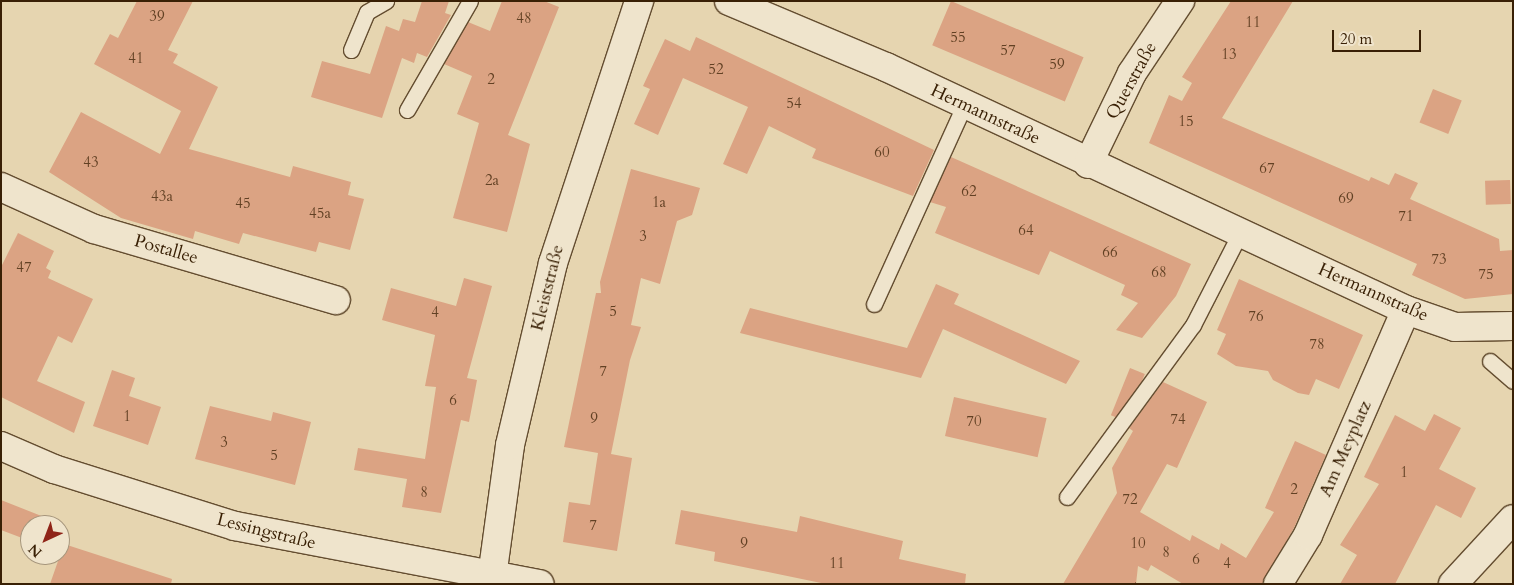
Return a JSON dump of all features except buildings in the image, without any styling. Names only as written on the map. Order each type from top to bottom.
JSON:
[{"type":"street","name":"Kleiststraße","points":[[491,579],[510,444],[553,263],[639,1]]},
{"type":"street","name":"Hermannstraße","points":[[729,1],[964,106],[1406,310],[1455,327],[1513,326]]},
{"type":"street","name":"Querstraße","points":[[1088,164],[1132,73],[1180,1]]},
{"type":"street","name":"Postallee","points":[[1,187],[94,229],[336,300]]},
{"type":"street","name":"Am Meyplatz","points":[[1278,584],[1308,535],[1406,310]]},
{"type":"street","name":"Lessingstraße","points":[[1,446],[54,469],[235,526],[491,579],[540,584]]},
{"type":"street","points":[[1452,584],[1513,519]]},
{"type":"lane","points":[[351,50],[367,12],[386,1]]},
{"type":"lane","points":[[407,110],[470,1]]},
{"type":"lane","points":[[874,304],[964,106]]},
{"type":"lane","points":[[1067,497],[1193,325],[1240,233]]},
{"type":"lane","points":[[1490,360],[1513,382]]}]
